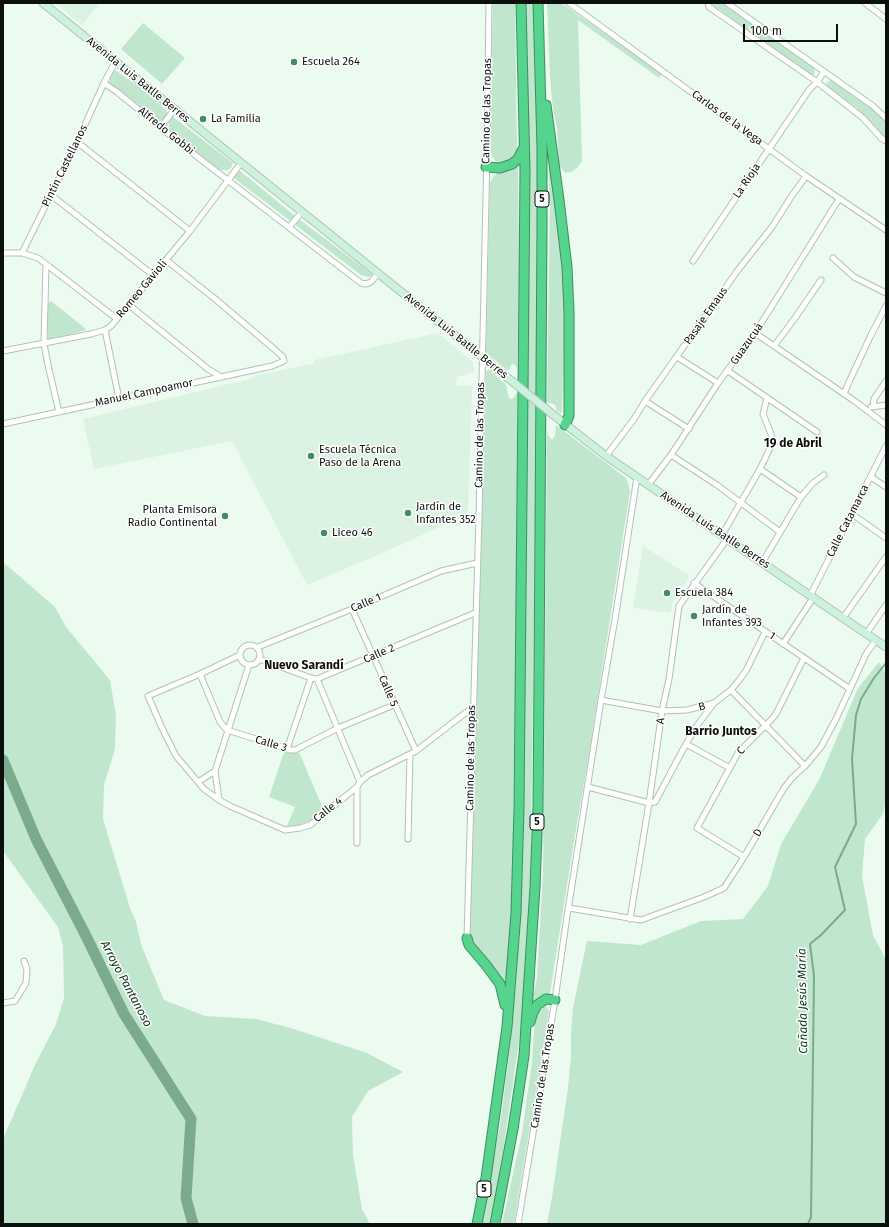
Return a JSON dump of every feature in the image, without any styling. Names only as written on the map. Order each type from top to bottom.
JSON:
[{"type":"highway","name":"5","points":[[477,1224],[486,1178],[507,1027],[516,913],[519,808],[524,146],[521,3]]},
{"type":"highway","name":"5","points":[[495,1224],[513,1130],[525,1041],[534,902],[538,809],[542,228],[538,3]]},
{"type":"highway","points":[[540,69],[552,144],[567,267],[569,312],[569,416],[565,425]]},
{"type":"highway","points":[[486,167],[500,168],[512,164],[518,160],[524,146]]},
{"type":"highway","points":[[467,938],[469,945],[500,984],[506,1009],[507,1027]]},
{"type":"highway","points":[[525,1041],[532,1016],[537,1005],[546,999],[555,1000]]},
{"type":"main road","name":"Avenida Luis Batlle Berres","points":[[42,3],[565,425],[606,456],[886,647]]},
{"type":"street","name":"Camino de las Tropas","points":[[467,938],[482,358],[489,3]]},
{"type":"street","name":"Carlos de la Vega","points":[[569,3],[768,149],[886,230]]},
{"type":"street","points":[[727,3],[873,106],[886,118]]},
{"type":"street","points":[[865,3],[886,18]]},
{"type":"street","points":[[708,5],[816,82],[863,118],[881,138],[886,141]]},
{"type":"street","name":"Pintin Castellanos","points":[[22,253],[115,62]]},
{"type":"street","name":"La Rioja","points":[[693,261],[768,149],[809,90],[824,72]]},
{"type":"street","name":"Alfredo Gobbi","points":[[104,83],[361,283],[369,283],[378,273]]},
{"type":"street","points":[[161,128],[174,110]]},
{"type":"street","points":[[77,142],[190,231]]},
{"type":"street","name":"Romeo Gavioli","points":[[3,351],[44,344],[104,330],[111,326],[190,231],[241,163]]},
{"type":"street","name":"Pasaje Emaus","points":[[606,456],[634,419],[645,401],[738,270],[772,227],[806,176]]},
{"type":"street","points":[[51,195],[153,275]]},
{"type":"street","name":"Guazucuá","points":[[648,485],[689,429],[718,383],[755,334],[839,199]]},
{"type":"street","points":[[289,228],[302,212]]},
{"type":"street","points":[[3,253],[22,253],[38,258],[117,319]]},
{"type":"street","points":[[833,258],[854,277],[886,294]]},
{"type":"street","name":"Manuel Campoamor","points":[[3,424],[272,366],[284,361],[283,357],[273,348],[166,260]]},
{"type":"street","points":[[46,265],[44,344],[59,412]]},
{"type":"street","points":[[774,346],[821,280]]},
{"type":"street","points":[[129,305],[208,369],[221,377]]},
{"type":"street","points":[[844,394],[870,336],[886,306]]},
{"type":"street","points":[[104,330],[119,399]]},
{"type":"street","points":[[755,334],[844,394],[886,425]]},
{"type":"street","points":[[677,357],[718,383]]},
{"type":"street","points":[[728,371],[817,432]]},
{"type":"street","points":[[873,406],[874,399],[886,381]]},
{"type":"street","name":"A","points":[[630,918],[649,803],[662,711],[669,679],[679,606],[724,537],[740,502],[760,469],[770,448],[772,438],[763,414],[767,398]]},
{"type":"street","points":[[645,401],[689,429]]},
{"type":"street","points":[[866,410],[873,406],[886,405]]},
{"type":"street","name":"Calle Catamarca","points":[[783,644],[811,597],[886,446]]},
{"type":"street","points":[[671,455],[717,485],[780,532]]},
{"type":"street","points":[[760,469],[801,497]]},
{"type":"street","points":[[762,563],[801,497],[824,475]]},
{"type":"street","name":"Camino de las Tropas","points":[[518,1224],[555,1000],[637,477]]},
{"type":"street","points":[[871,477],[886,487]]},
{"type":"street","points":[[852,514],[886,538]]},
{"type":"street","points":[[843,618],[886,557]]},
{"type":"street","name":"Calle 1","points":[[258,647],[442,571],[477,563]]},
{"type":"street","name":"1","points":[[694,583],[850,689]]},
{"type":"street","points":[[866,634],[886,605]]},
{"type":"street","name":"Calle 5","points":[[352,609],[416,751]]},
{"type":"street","name":"Calle 2","points":[[317,679],[475,613]]},
{"type":"street","name":"B","points":[[601,700],[662,711],[687,710],[714,703],[730,690],[748,669],[765,632]]},
{"type":"street","name":"D","points":[[569,908],[641,920],[720,890],[727,884],[784,788],[821,747],[866,654],[876,640]]},
{"type":"street","points":[[249,665],[242,661],[240,655],[242,649],[249,645],[258,647],[259,659]]},
{"type":"street","points":[[227,730],[220,722],[200,674],[240,655]]},
{"type":"street","name":"C","points":[[744,856],[697,828],[738,753],[776,714],[804,658]]},
{"type":"street","points":[[219,800],[215,771],[249,665],[253,664],[259,659]]},
{"type":"street","points":[[259,659],[317,679],[360,782]]},
{"type":"street","name":"Calle 4","points":[[200,674],[148,696],[176,756],[211,795],[285,830],[292,830],[310,825],[357,787],[368,775],[416,751],[473,707]]},
{"type":"street","points":[[286,748],[311,678]]},
{"type":"street","points":[[730,690],[805,766]]},
{"type":"street","points":[[588,787],[649,803],[655,802],[696,727],[714,703]]},
{"type":"street","name":"Calle 3","points":[[227,730],[295,750],[338,728],[394,705]]},
{"type":"street","points":[[686,744],[730,768]]},
{"type":"street","points":[[408,839],[410,754]]},
{"type":"street","points":[[198,782],[215,771]]},
{"type":"street","points":[[357,787],[357,843]]},
{"type":"street","points":[[6,1003],[15,1001],[26,983],[27,969],[24,961]]},
{"type":"shaded area","points":[[55,3],[100,3],[82,25]]},
{"type":"shaded area","points":[[438,333],[473,362],[474,372],[457,377],[456,386],[472,386],[468,514],[376,556],[307,585],[232,441],[94,469],[83,419],[254,378],[254,376],[315,363],[314,360]]},
{"type":"shaded area","points":[[643,546],[690,576],[672,603],[671,613],[633,608]]},
{"type":"green space","points":[[493,3],[515,3],[517,153],[516,156],[503,164],[498,163],[493,158],[490,149]]},
{"type":"green space","points":[[524,3],[534,3],[538,157],[530,921],[522,1021],[503,1151],[490,1224],[481,1224],[500,1125],[510,1047],[517,969],[521,886]]},
{"type":"green space","points":[[547,3],[562,3],[562,5],[563,4],[662,74],[659,78],[578,20],[582,161],[577,168],[566,173],[561,168],[559,163],[557,128],[553,109],[550,78]]},
{"type":"green space","points":[[710,3],[724,3],[812,66],[815,70],[814,75],[809,74]]},
{"type":"green space","points":[[143,23],[185,58],[162,84],[121,49]]},
{"type":"green space","points":[[115,70],[142,89],[167,111],[167,114],[163,120],[158,122],[110,83],[110,77]]},
{"type":"green space","points":[[831,80],[862,100],[886,119],[886,138],[857,108],[828,87],[826,83]]},
{"type":"green space","points":[[173,117],[233,163],[231,168],[228,170],[218,170],[169,131],[171,118]]},
{"type":"green space","points":[[548,150],[563,266],[565,303],[561,413],[557,411],[555,405],[547,402],[550,205]]},
{"type":"green space","points":[[518,164],[519,277],[517,369],[513,364],[508,371],[486,353],[490,183],[498,172],[510,170]]},
{"type":"green space","points":[[239,170],[300,220],[372,274],[371,276],[361,275],[234,178]]},
{"type":"green space","points":[[51,301],[86,330],[50,340],[48,339],[48,304]]},
{"type":"green space","points":[[489,369],[506,385],[510,399],[512,399],[517,393],[517,550],[512,907],[506,990],[477,949],[470,934],[486,372]]},
{"type":"green space","points":[[556,425],[626,478],[630,491],[550,993],[531,1004],[537,978],[543,873],[547,429],[548,435],[551,439],[553,439]]},
{"type":"green space","points":[[3,562],[55,607],[66,627],[110,680],[116,716],[115,749],[104,785],[103,819],[130,908],[136,922],[142,947],[164,1000],[205,1016],[256,1019],[294,1029],[367,1053],[403,1072],[368,1091],[352,1117],[353,1155],[362,1209],[370,1224],[3,1224],[3,1139],[35,1065],[56,1024],[64,998],[63,946],[58,927],[3,851]]},
{"type":"green space","points":[[879,662],[886,674],[886,800],[883,814],[865,839],[862,876],[873,935],[886,960],[886,1224],[547,1224],[568,1088],[573,1007],[587,941],[641,945],[701,921],[743,919],[768,886],[781,844],[819,780],[858,688]]},
{"type":"green space","points":[[284,752],[299,752],[324,811],[311,821],[297,826],[287,826],[295,807],[269,797]]},
{"type":"green space","points":[[544,1007],[547,1007],[549,1011],[514,1224],[502,1224],[522,1133],[532,1062],[535,1018],[538,1012]]},
{"type":"waterway","name":"Cañada Jesús María","points":[[808,1224],[811,1217],[814,976],[810,944],[821,935],[845,910],[835,867],[856,824],[852,759],[856,715],[861,699],[874,678],[886,663]]},
{"type":"waterway","name":"Arroyo Pantanoso","points":[[3,760],[36,839],[124,1014],[191,1119],[186,1198],[193,1224]]},
{"type":"place","name":"Escuela 264","points":[[294,62]]},
{"type":"place","name":"La Familia","points":[[203,119]]},
{"type":"place","name":"Escuela Técnica Paso de la Arena","points":[[311,456]]},
{"type":"place","name":"Jardín de Infantes 352","points":[[408,513]]},
{"type":"place","name":"Planta Emisora Radio Continental","points":[[225,516]]},
{"type":"place","name":"Liceo 46","points":[[324,533]]},
{"type":"place","name":"Escuela 384","points":[[667,593]]},
{"type":"place","name":"Jardín de Infantes 393","points":[[694,616]]},
{"type":"district","name":"19 de Abril","points":[[793,444]]},
{"type":"district","name":"Nuevo Sarandí","points":[[304,666]]},
{"type":"district","name":"Barrio Juntos","points":[[721,732]]}]
